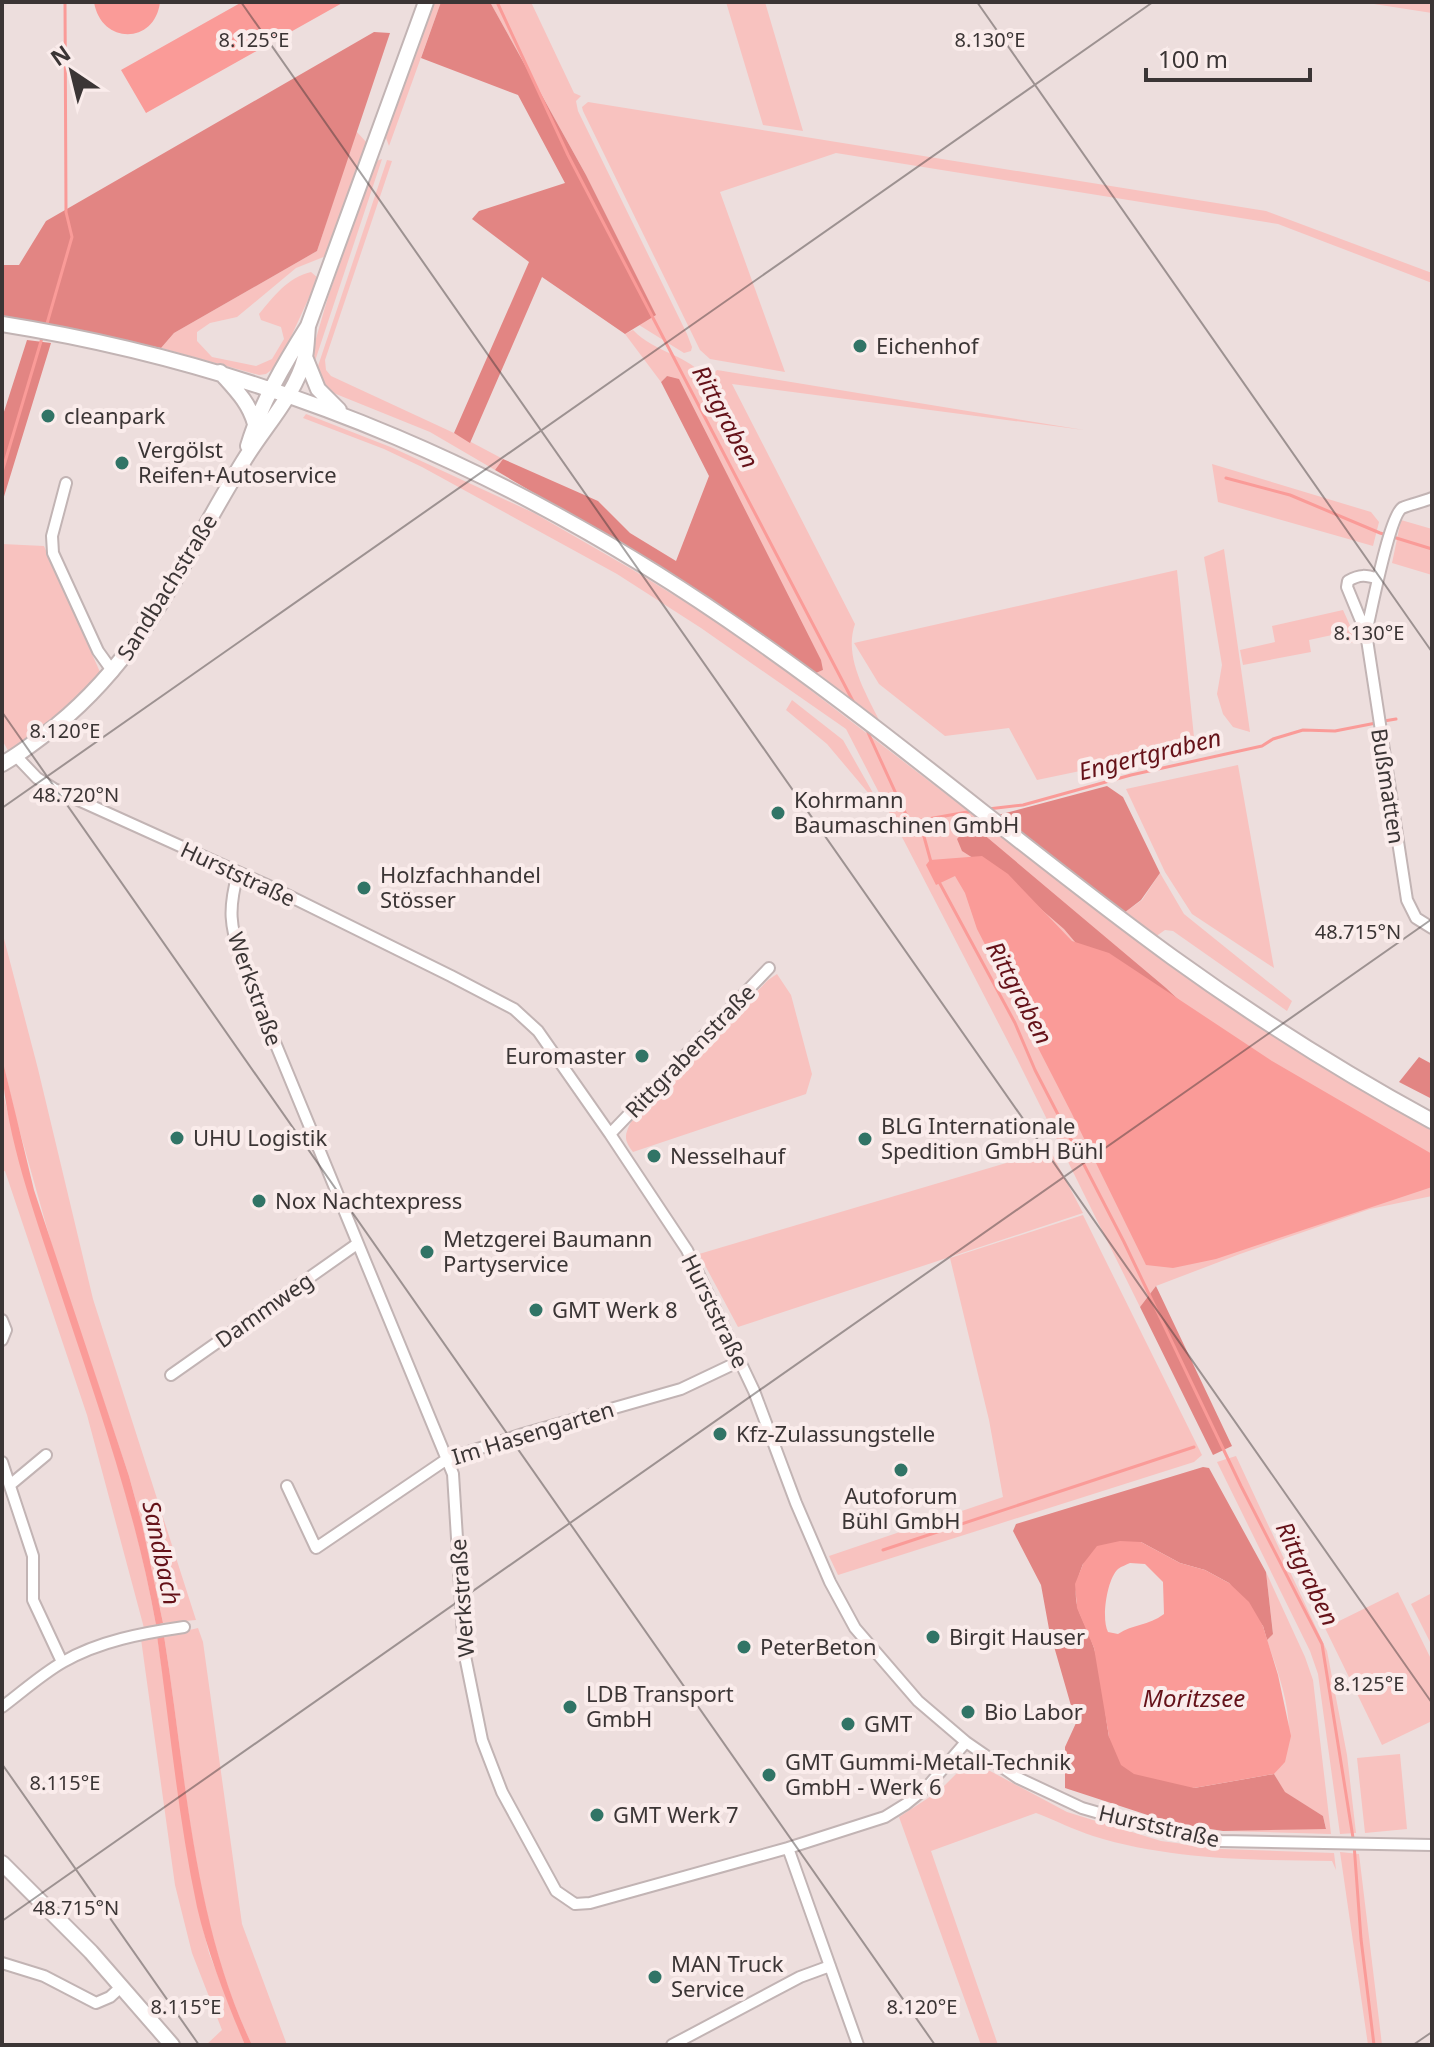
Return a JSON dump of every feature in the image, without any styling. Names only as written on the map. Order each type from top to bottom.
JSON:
[{"type":"main road","points":[[342,413],[318,389],[305,357],[308,326],[426,2]]},
{"type":"main road","points":[[2,324],[60,333],[220,372],[287,394],[342,413],[426,449],[535,502],[634,560],[752,637],[826,690],[1171,956],[1275,1028],[1432,1121]]},
{"type":"main road","name":"Sandbachstraße","points":[[244,460],[255,424],[282,367],[308,326]]},
{"type":"main road","name":"Sandbachstraße","points":[[2,764],[72,713],[113,672],[136,643],[169,593],[244,460],[275,416],[305,357]]},
{"type":"main road","points":[[220,372],[243,397],[255,424]]},
{"type":"main road","points":[[2,1863],[122,1986],[172,2045]]},
{"type":"street","points":[[66,483],[52,536],[53,553],[98,651],[113,672]]},
{"type":"street","name":"Bußmatten","points":[[1366,633],[1390,532],[1401,509],[1432,498]]},
{"type":"street","name":"Bußmatten","points":[[1378,579],[1366,575],[1348,581],[1349,596],[1366,633],[1407,900],[1416,918],[1432,928]]},
{"type":"street","name":"Hurststraße","points":[[16,756],[37,778],[54,789],[238,873],[451,976],[514,1009],[538,1031],[687,1250],[754,1391],[830,1582],[855,1628],[918,1701],[966,1742],[1018,1778],[1082,1808],[1158,1830],[1221,1841],[1432,1845]]},
{"type":"street","name":"Werkstraße","points":[[238,873],[229,909],[232,933],[453,1474],[464,1651],[482,1740],[515,1817],[556,1891],[575,1904],[590,1903],[788,1848],[885,1817],[928,1786],[966,1742]]},
{"type":"street","name":"Rittgrabenstraße","points":[[610,1134],[769,968]]},
{"type":"street","name":"Dammweg","points":[[171,1375],[357,1244]]},
{"type":"street","points":[[2,1320],[6,1330],[2,1340]]},
{"type":"street","name":"Im Hasengarten","points":[[287,1486],[316,1548],[447,1459],[681,1389],[740,1361]]},
{"type":"street","points":[[10,1485],[46,1455]]},
{"type":"street","points":[[2,1462],[33,1556],[33,1600],[62,1662]]},
{"type":"street","points":[[2,1707],[62,1662],[95,1646],[184,1627]]},
{"type":"street","points":[[788,1848],[858,2045]]},
{"type":"street","points":[[2,1963],[44,1976],[96,2003],[110,1997],[122,1986]]},
{"type":"street","points":[[672,2045],[800,1977],[830,1966]]},
{"type":"shaded area","points":[[434,2],[441,2],[389,146],[387,132]]},
{"type":"shaded area","points":[[441,2],[490,2],[586,175],[656,315],[625,334],[542,277],[470,443],[454,433],[529,262],[472,219],[479,211],[565,183],[518,95],[421,58]]},
{"type":"shaded area","points":[[490,2],[531,2],[574,93],[581,96],[576,101],[578,111],[687,334],[691,351],[684,353],[639,325],[655,314],[586,175]]},
{"type":"shaded area","points":[[726,2],[765,2],[803,131],[763,125]]},
{"type":"shaded area","points":[[1361,2],[1432,2],[1432,13]]},
{"type":"shaded area","points":[[374,32],[390,33],[317,251],[174,333],[161,348],[2,316],[2,265],[19,265],[46,221]]},
{"type":"shaded area","points":[[588,102],[1266,211],[1432,273],[1432,283],[1278,224],[836,153],[720,192],[785,372],[710,359],[700,350],[583,111],[582,107]]},
{"type":"shaded area","points":[[356,131],[368,144],[326,256],[296,268],[237,317],[210,323],[197,332],[197,341],[212,357],[256,366],[272,359],[284,339],[281,327],[261,320],[259,314],[288,283],[311,272],[318,278],[278,365],[259,375],[161,348],[174,333],[317,251]]},
{"type":"shaded area","points":[[382,159],[313,367],[315,342],[328,297],[376,161]]},
{"type":"shaded area","points":[[387,160],[392,161],[325,360],[326,370],[331,376],[503,459],[495,470],[430,432],[331,392],[322,385],[316,372]]},
{"type":"shaded area","points":[[633,330],[700,371],[707,380],[717,370],[1084,430],[732,384],[855,624],[852,637],[854,663],[882,726],[816,673],[823,670],[667,376],[661,382],[625,334]]},
{"type":"shaded area","points":[[27,340],[51,343],[2,503],[2,418]]},
{"type":"shaded area","points":[[667,376],[679,379],[821,660],[823,670],[816,673],[677,577],[495,470],[503,459],[598,501],[630,533],[676,561],[709,476],[661,382]]},
{"type":"shaded area","points":[[306,414],[393,448],[534,513],[703,613],[788,673],[1169,965],[1265,1030],[1432,1131],[1432,1196],[1370,1209],[1240,1254],[1156,1286],[1140,1307],[1017,1059],[846,729],[617,574],[422,467],[303,418]]},
{"type":"shaded area","points":[[1212,464],[1371,512],[1379,522],[1373,546],[1218,502]]},
{"type":"shaded area","points":[[1401,520],[1432,529],[1432,575],[1392,563]]},
{"type":"shaded area","points":[[2,544],[44,546],[100,672],[87,694],[75,706],[10,754],[2,740]]},
{"type":"shaded area","points":[[1224,549],[1250,732],[1233,727],[1223,714],[1217,694],[1222,665],[1204,557]]},
{"type":"shaded area","points":[[1177,570],[1195,747],[1037,780],[1009,728],[945,736],[879,684],[854,643]]},
{"type":"shaded area","points":[[1343,610],[1357,641],[1350,643],[1346,632],[1309,640],[1311,652],[1243,665],[1240,650],[1275,642],[1272,626]]},
{"type":"shaded area","points":[[792,700],[843,740],[873,793],[870,795],[827,744],[786,710]]},
{"type":"shaded area","points":[[1238,765],[1274,968],[1192,914],[1165,872],[1126,789]]},
{"type":"shaded area","points":[[1107,786],[1123,797],[1160,873],[1141,900],[1124,913],[998,815]]},
{"type":"shaded area","points":[[976,828],[1184,1005],[1109,982],[1064,929],[1006,879],[962,851],[957,839],[964,831]]},
{"type":"shaded area","points":[[1160,873],[1184,914],[1292,1001],[1287,1011],[1173,931],[1165,930],[1155,937],[1124,913],[1142,900]]},
{"type":"shaded area","points":[[2,931],[93,1299],[196,1620],[163,1623],[129,1476],[56,1260],[16,1118],[2,1058]]},
{"type":"shaded area","points":[[777,974],[791,995],[812,1074],[806,1094],[633,1152],[626,1138],[631,1122]]},
{"type":"shaded area","points":[[1419,1057],[1432,1064],[1432,1099],[1399,1082]]},
{"type":"shaded area","points":[[2,1089],[40,1223],[105,1422],[142,1557],[156,1625],[144,1628],[87,1415],[5,1171],[2,1172]]},
{"type":"shaded area","points":[[1050,1150],[1083,1213],[738,1327],[699,1254]]},
{"type":"shaded area","points":[[1083,1215],[1202,1455],[1194,1462],[838,1575],[829,1556],[1003,1497],[989,1420],[950,1258]]},
{"type":"shaded area","points":[[1156,1286],[1232,1446],[1213,1455],[1140,1307]]},
{"type":"shaded area","points":[[1236,1456],[1327,1651],[1347,1755],[1356,1833],[1340,1834],[1318,1674],[1310,1651],[1217,1462]]},
{"type":"shaded area","points":[[1203,1467],[1209,1468],[1266,1572],[1273,1634],[1267,1640],[1263,1626],[1229,1583],[1205,1570],[1180,1563],[1141,1542],[1083,1564],[1076,1600],[1097,1659],[1109,1737],[1194,1788],[1274,1774],[1285,1792],[1323,1816],[1326,1829],[1223,1831],[1172,1823],[1065,1788],[1065,1747],[1076,1723],[1049,1629],[1041,1585],[1013,1531],[1016,1524]]},
{"type":"shaded area","points":[[1266,1572],[1313,1680],[1331,1834],[1223,1831],[1326,1828],[1323,1816],[1284,1792],[1274,1774],[1283,1760],[1289,1727],[1283,1691],[1267,1640],[1273,1633]]},
{"type":"shaded area","points":[[1398,1592],[1432,1661],[1432,1721],[1382,1745],[1325,1628]]},
{"type":"shaded area","points":[[1432,1593],[1432,1646],[1411,1604]]},
{"type":"shaded area","points":[[198,1628],[203,1642],[242,1924],[287,2045],[252,2045],[232,1997],[203,1896],[164,1636]]},
{"type":"shaded area","points":[[157,1636],[198,1908],[209,1953],[245,2045],[206,2045],[222,2030],[192,1953],[175,1885],[141,1639]]},
{"type":"shaded area","points":[[1400,1754],[1407,1829],[1365,1833],[1357,1758]]},
{"type":"shaded area","points":[[970,1766],[990,1771],[1067,1812],[1161,1841],[1222,1849],[1334,1853],[1336,1870],[1332,1861],[1211,1857],[1152,1850],[1093,1836],[1036,1813],[931,1851],[998,2045],[981,2045],[899,1817],[939,1791],[962,1768]]},
{"type":"shaded area","points":[[1340,1852],[1359,1854],[1382,2045],[1368,2045]]},
{"type":"water","points":[[94,2],[160,2],[149,26],[128,34],[107,26]]},
{"type":"water","points":[[242,2],[344,2],[146,113],[121,70]]},
{"type":"water","points":[[982,856],[1008,874],[1072,941],[1109,953],[1272,1061],[1432,1154],[1432,1187],[1216,1259],[1173,1268],[1146,1265],[977,929],[965,893],[955,876],[936,885],[926,865],[930,860]]},
{"type":"water","points":[[2,1058],[34,1190],[129,1476],[163,1623],[156,1625],[123,1487],[19,1162],[7,1108]]},
{"type":"water","name":"Moritzsee","points":[[1120,1541],[1141,1542],[1180,1563],[1205,1570],[1229,1583],[1249,1602],[1263,1626],[1278,1675],[1291,1736],[1285,1762],[1274,1774],[1194,1788],[1134,1774],[1121,1765],[1109,1737],[1094,1648],[1077,1608],[1075,1584],[1083,1564],[1097,1546]],"holes":[[[1130,1563],[1145,1564],[1163,1582],[1164,1614],[1118,1634],[1108,1632],[1105,1609],[1114,1574]]]},
{"type":"water","points":[[157,1636],[164,1636],[204,1896],[232,1997],[252,2045],[245,2045],[231,2011],[197,1907],[179,1806]]},
{"type":"waterway","name":"Sandbach","points":[[46,327],[72,237],[66,212],[65,2]]},
{"type":"waterway","name":"Rittgraben","points":[[497,2],[568,155],[855,705]]},
{"type":"waterway","name":"Sandbach","points":[[2,472],[42,338]]},
{"type":"waterway","points":[[1226,478],[1290,495],[1380,533],[1432,549]]},
{"type":"waterway","name":"Engertgraben","points":[[1384,721],[1396,719]]},
{"type":"waterway","name":"Engertgraben","points":[[988,809],[1023,805],[1131,775],[1262,746],[1273,739],[1303,730],[1335,731],[1376,723]]},
{"type":"waterway","name":"Rittgraben","points":[[865,726],[903,809],[923,833],[931,862]]},
{"type":"waterway","name":"Engertgraben","points":[[911,822],[973,811]]},
{"type":"waterway","name":"Rittgraben","points":[[938,880],[1015,1023],[1035,1070],[1124,1242],[1241,1486],[1322,1644],[1354,1844],[1361,1939],[1374,2045]]},
{"type":"waterway","points":[[883,1550],[1194,1447]]},
{"type":"place","name":"Eichenhof","points":[[860,346]]},
{"type":"place","name":"cleanpark","points":[[48,416]]},
{"type":"place","name":"Vergölst Reifen+Autoservice","points":[[122,463]]},
{"type":"place","name":"Kohrmann Baumaschinen GmbH","points":[[778,813]]},
{"type":"place","name":"Holzfachhandel Stösser","points":[[364,888]]},
{"type":"place","name":"Euromaster","points":[[642,1056]]},
{"type":"place","name":"UHU Logistik","points":[[177,1138]]},
{"type":"place","name":"BLG Internationale Spedition GmbH Bühl","points":[[865,1139]]},
{"type":"place","name":"Nesselhauf","points":[[654,1156]]},
{"type":"place","name":"Nox Nachtexpress","points":[[259,1201]]},
{"type":"place","name":"Metzgerei Baumann Partyservice","points":[[427,1252]]},
{"type":"place","name":"GMT Werk 8","points":[[536,1310]]},
{"type":"place","name":"Kfz-Zulassungstelle","points":[[720,1434]]},
{"type":"place","name":"Autoforum Bühl GmbH","points":[[901,1470]]},
{"type":"place","name":"Birgit Hauser","points":[[933,1637]]},
{"type":"place","name":"PeterBeton","points":[[744,1647]]},
{"type":"place","name":"LDB Transport GmbH","points":[[570,1707]]},
{"type":"place","name":"Bio Labor","points":[[968,1712]]},
{"type":"place","name":"GMT","points":[[848,1724]]},
{"type":"place","name":"GMT Gummi-Metall-Technik GmbH - Werk 6","points":[[769,1775]]},
{"type":"place","name":"GMT Werk 7","points":[[597,1815]]},
{"type":"place","name":"MAN Truck Service","points":[[655,1977]]}]
